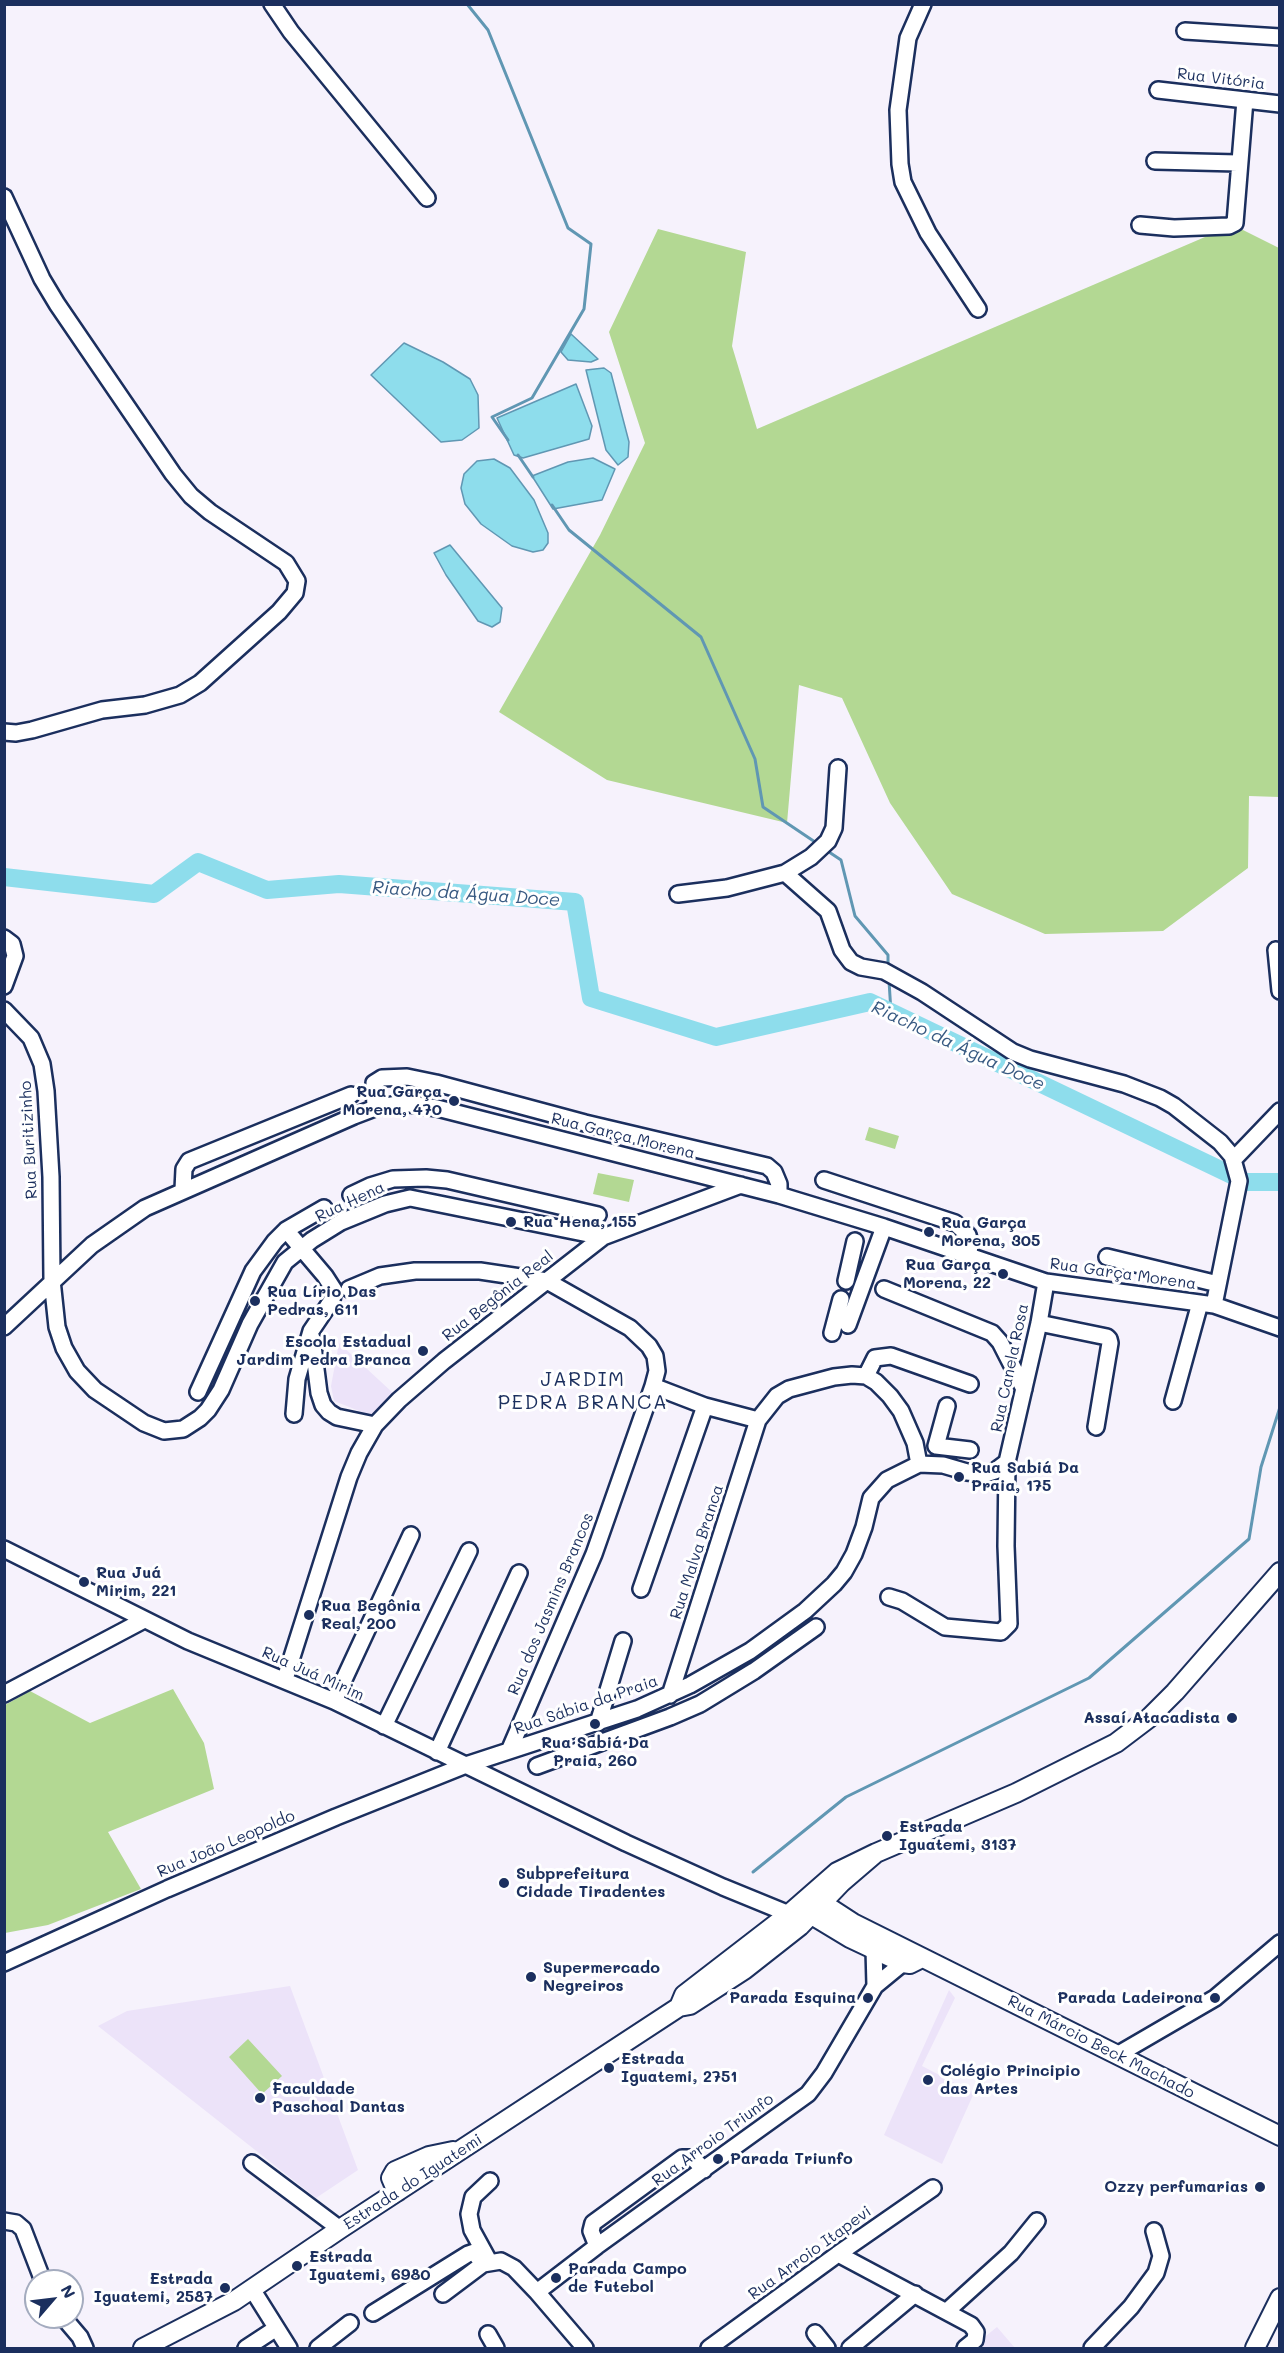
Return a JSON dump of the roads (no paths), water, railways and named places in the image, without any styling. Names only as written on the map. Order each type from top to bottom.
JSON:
[{"type":"main road","name":"Estrada do Iguatemi","points":[[143,2349],[234,2301],[684,2002],[744,1970],[780,1943],[806,1907],[837,1872],[1016,1793],[1116,1743],[1149,1718],[1175,1692],[1280,1572]]},
{"type":"main road","name":"Estrada do Iguatemi","points":[[684,2002],[754,1941],[841,1883],[876,1853]]},
{"type":"main road","points":[[841,1883],[844,1906],[853,1923]]},
{"type":"main road","name":"Rua Márcio Beck Machado","points":[[806,1907],[853,1923],[1280,2136]]},
{"type":"main road","name":"Rua Márcio Beck Machado","points":[[806,1907],[842,1934],[903,1963]]},
{"type":"main road","points":[[903,1963],[910,1964],[922,1958]]},
{"type":"main road","points":[[1255,2349],[1280,2298]]},
{"type":"main road","points":[[1267,2326],[1280,2311]]},
{"type":"street","points":[[272,4],[291,32],[427,198]]},
{"type":"street","points":[[923,4],[908,38],[898,110],[903,182],[928,233],[978,309]]},
{"type":"street","points":[[1185,32],[1280,37]]},
{"type":"street","name":"Rua Vitória","points":[[1158,90],[1280,104]]},
{"type":"street","points":[[1140,225],[1174,228],[1232,225],[1236,219],[1238,163],[1245,100]]},
{"type":"street","points":[[1155,161],[1238,163]]},
{"type":"street","points":[[4,197],[42,279],[57,304],[173,474],[210,512],[286,562],[297,581],[295,593],[279,612],[200,683],[180,695],[145,705],[102,710],[32,730],[16,733],[4,732]]},
{"type":"street","points":[[678,894],[727,888],[785,873],[821,848],[834,828],[838,768]]},
{"type":"street","points":[[785,873],[828,911],[842,950],[851,962],[861,967],[884,972],[922,992],[1013,1052],[1030,1059],[1124,1084],[1160,1098],[1174,1106],[1220,1142],[1233,1160],[1239,1181],[1218,1284],[1207,1304],[1173,1401]]},
{"type":"street","points":[[4,938],[12,945],[15,956],[4,986]]},
{"type":"street","points":[[1276,950],[1280,991]]},
{"type":"street","name":"Rua Buritizinho","points":[[4,1010],[31,1038],[39,1056],[44,1077],[51,1177],[52,1280]]},
{"type":"street","points":[[375,1108],[374,1083],[382,1078],[407,1077],[436,1083],[585,1123],[767,1166],[774,1172],[779,1184],[779,1195]]},
{"type":"street","points":[[183,1189],[184,1169],[189,1161],[351,1095]]},
{"type":"street","name":"Rua Garça Morena","points":[[4,1327],[52,1280],[119,1224],[145,1208],[183,1189],[375,1108],[403,1102],[437,1108],[779,1195],[884,1227],[1046,1282],[1207,1304],[1280,1328]]},
{"type":"street","points":[[1233,1160],[1280,1110]]},
{"type":"street","points":[[351,1195],[370,1186],[408,1177],[447,1180],[598,1215]]},
{"type":"street","points":[[824,1180],[955,1223],[968,1235],[969,1255]]},
{"type":"street","name":"Rua Begônia Real","points":[[285,1679],[349,1477],[375,1425],[399,1400],[444,1361],[603,1237],[742,1185]]},
{"type":"street","points":[[486,1212],[489,1191]]},
{"type":"street","name":"Rua Hena","points":[[52,1280],[57,1327],[64,1348],[77,1371],[95,1390],[144,1423],[164,1431],[174,1431],[192,1425],[208,1410],[221,1390],[250,1324],[276,1274],[285,1262],[301,1248],[341,1222],[396,1200],[418,1199],[603,1237]]},
{"type":"street","points":[[198,1392],[253,1271],[286,1230],[324,1208]]},
{"type":"street","points":[[832,1333],[868,1272],[884,1227]]},
{"type":"street","points":[[286,1230],[334,1290],[332,1300],[311,1331],[297,1379],[294,1414]]},
{"type":"street","points":[[855,1241],[848,1274],[868,1272]]},
{"type":"street","points":[[1107,1257],[1218,1284]]},
{"type":"street","points":[[349,1289],[380,1276],[415,1271],[480,1271],[547,1281]]},
{"type":"street","name":"Rua dos Jasmins Brancos","points":[[509,1751],[594,1554],[657,1371],[655,1356],[639,1335],[547,1281]]},
{"type":"street","name":"Rua Canela Rosa","points":[[889,1597],[902,1600],[945,1627],[1001,1632],[1009,1624],[1006,1546],[1007,1462],[1040,1323],[1046,1282]]},
{"type":"street","points":[[884,1289],[992,1333],[1000,1342],[1024,1389]]},
{"type":"street","points":[[1040,1323],[1107,1336],[1109,1339],[1096,1427]]},
{"type":"street","points":[[311,1331],[316,1376],[323,1405],[328,1412],[337,1417],[375,1425]]},
{"type":"street","points":[[866,1376],[874,1358],[891,1356],[970,1384]]},
{"type":"street","points":[[653,1386],[705,1406],[758,1420],[768,1404],[789,1389],[834,1377],[866,1376],[890,1396],[905,1419],[915,1443],[919,1464],[943,1465],[967,1472],[985,1474],[995,1471],[1007,1462]]},
{"type":"street","points":[[641,1588],[705,1406]]},
{"type":"street","points":[[936,1446],[947,1406]]},
{"type":"street","name":"Rua Malva Branca","points":[[670,1695],[758,1420]]},
{"type":"street","points":[[915,1443],[970,1450]]},
{"type":"street","name":"Rua Sábia da Praia","points":[[466,1765],[598,1723],[670,1695],[750,1651],[820,1597],[844,1572],[861,1536],[875,1491],[887,1480],[919,1464]]},
{"type":"street","points":[[334,1701],[411,1535]]},
{"type":"street","name":"Rua Juá Mirim","points":[[4,1549],[144,1620],[334,1701],[466,1765]]},
{"type":"street","points":[[384,1726],[469,1551]]},
{"type":"street","points":[[437,1752],[519,1573]]},
{"type":"street","points":[[4,1694],[144,1620]]},
{"type":"street","points":[[537,1766],[700,1704],[754,1671],[816,1628]]},
{"type":"street","points":[[598,1723],[623,1641]]},
{"type":"street","points":[[690,1685],[700,1704]]},
{"type":"street","name":"Rua Márcio Beck Machado","points":[[466,1765],[723,1887],[806,1907]]},
{"type":"street","name":"Rua João Leopoldo","points":[[4,1963],[336,1816],[466,1765]]},
{"type":"street","points":[[1117,2055],[1215,1998],[1280,1942]]},
{"type":"street","points":[[874,1949],[875,1986]]},
{"type":"street","points":[[875,1986],[903,1963]]},
{"type":"street","name":"Rua Arroio Triunfo","points":[[537,2292],[808,2094],[824,2073],[875,1986]]},
{"type":"street","points":[[597,2246],[591,2231],[593,2223],[682,2158],[693,2158],[704,2170]]},
{"type":"street","points":[[252,2163],[340,2229]]},
{"type":"street","points":[[487,2263],[472,2230],[469,2214],[473,2197],[490,2181]]},
{"type":"street","name":"Rua Arroio Itapevi","points":[[709,2349],[838,2254],[933,2188]]},
{"type":"street","points":[[4,2221],[16,2223],[23,2229],[38,2269]]},
{"type":"street","points":[[947,2311],[1011,2253],[1037,2221]]},
{"type":"street","points":[[1092,2349],[1131,2307],[1156,2272],[1161,2256],[1154,2231]]},
{"type":"street","points":[[372,2313],[468,2254],[474,2252],[487,2263]]},
{"type":"street","points":[[838,2254],[971,2325],[976,2332],[970,2344]]},
{"type":"street","points":[[443,2294],[487,2263],[501,2261],[514,2268],[537,2292],[585,2349]]},
{"type":"street","points":[[252,2289],[289,2349]]},
{"type":"street","points":[[850,2349],[915,2294]]},
{"type":"street","points":[[318,2349],[350,2323]]},
{"type":"street","points":[[246,2349],[276,2328]]},
{"type":"street","points":[[73,2329],[85,2349]]},
{"type":"street","points":[[815,2333],[827,2349]]},
{"type":"street","points":[[488,2334],[496,2349]]},
{"type":"water","points":[[571,334],[598,359],[591,362],[568,360],[561,352]]},
{"type":"water","points":[[404,343],[443,362],[470,379],[478,395],[479,428],[462,440],[441,442],[371,375]]},
{"type":"water","points":[[604,368],[611,373],[629,442],[628,457],[618,465],[606,450],[586,370]]},
{"type":"water","points":[[576,384],[592,426],[589,439],[523,458],[514,455],[497,418]]},
{"type":"water","points":[[593,458],[615,469],[602,500],[553,509],[532,476],[568,462]]},
{"type":"water","points":[[494,459],[510,468],[534,500],[548,533],[548,543],[543,550],[533,552],[512,546],[481,524],[465,504],[461,488],[464,474],[477,461]]},
{"type":"water","points":[[450,545],[502,608],[500,622],[492,627],[478,621],[446,575],[434,553]]},
{"type":"waterway","points":[[467,4],[488,30],[568,228],[591,244],[584,309],[532,398],[492,417],[508,440]]},
{"type":"waterway","points":[[518,455],[533,477]]},
{"type":"waterway","points":[[552,505],[569,530],[701,637],[755,759],[763,807],[818,844]]},
{"type":"waterway","points":[[826,850],[841,860],[855,916],[888,955],[888,968]]},
{"type":"waterway","name":"Riacho da Água Doce","points":[[4,877],[154,894],[198,862],[267,890],[339,884],[575,902],[591,998],[716,1037],[870,1002],[1246,1182],[1280,1182]]},
{"type":"waterway","points":[[889,981],[891,1012]]},
{"type":"waterway","points":[[753,1872],[846,1797],[1089,1678],[1249,1539],[1261,1467],[1280,1407]]},
{"type":"place","name":"Rua Garça Morena, 470","points":[[454,1101]]},
{"type":"place","name":"Rua Hena, 155","points":[[511,1222]]},
{"type":"place","name":"Rua Garça Morena, 305","points":[[929,1232]]},
{"type":"place","name":"Rua Garça Morena, 22","points":[[1003,1274]]},
{"type":"place","name":"Rua Lírio Das Pedras, 611","points":[[255,1301]]},
{"type":"place","name":"Escola Estadual Jardim Pedra Branca","points":[[423,1351]]},
{"type":"place","name":"Rua Sabiá Da Praia, 175","points":[[959,1477]]},
{"type":"place","name":"Rua Juá Mirim, 221","points":[[84,1582]]},
{"type":"place","name":"Rua Begônia Real, 200","points":[[309,1615]]},
{"type":"place","name":"Assaí Atacadista","points":[[1232,1718]]},
{"type":"place","name":"Rua Sabiá Da Praia, 260","points":[[595,1724]]},
{"type":"place","name":"Estrada Iguatemi, 3137","points":[[887,1836]]},
{"type":"place","name":"Subprefeitura Cidade Tiradentes","points":[[504,1883]]},
{"type":"place","name":"Supermercado Negreiros","points":[[531,1977]]},
{"type":"place","name":"Parada Esquina","points":[[868,1998]]},
{"type":"place","name":"Parada Ladeirona","points":[[1215,1998]]},
{"type":"place","name":"Estrada Iguatemi, 2751","points":[[609,2068]]},
{"type":"place","name":"Colégio Principio das Artes","points":[[928,2080]]},
{"type":"place","name":"Faculdade Paschoal Dantas","points":[[260,2098]]},
{"type":"place","name":"Parada Triunfo","points":[[718,2159]]},
{"type":"place","name":"Ozzy perfumarias","points":[[1260,2187]]},
{"type":"place","name":"Estrada Iguatemi, 6980","points":[[297,2266]]},
{"type":"place","name":"Parada Campo de Futebol","points":[[556,2278]]},
{"type":"place","name":"Estrada Iguatemi, 2587","points":[[225,2288]]},
{"type":"district","name":"JARDIM PEDRA BRANCA","points":[[583,1392]]}]
